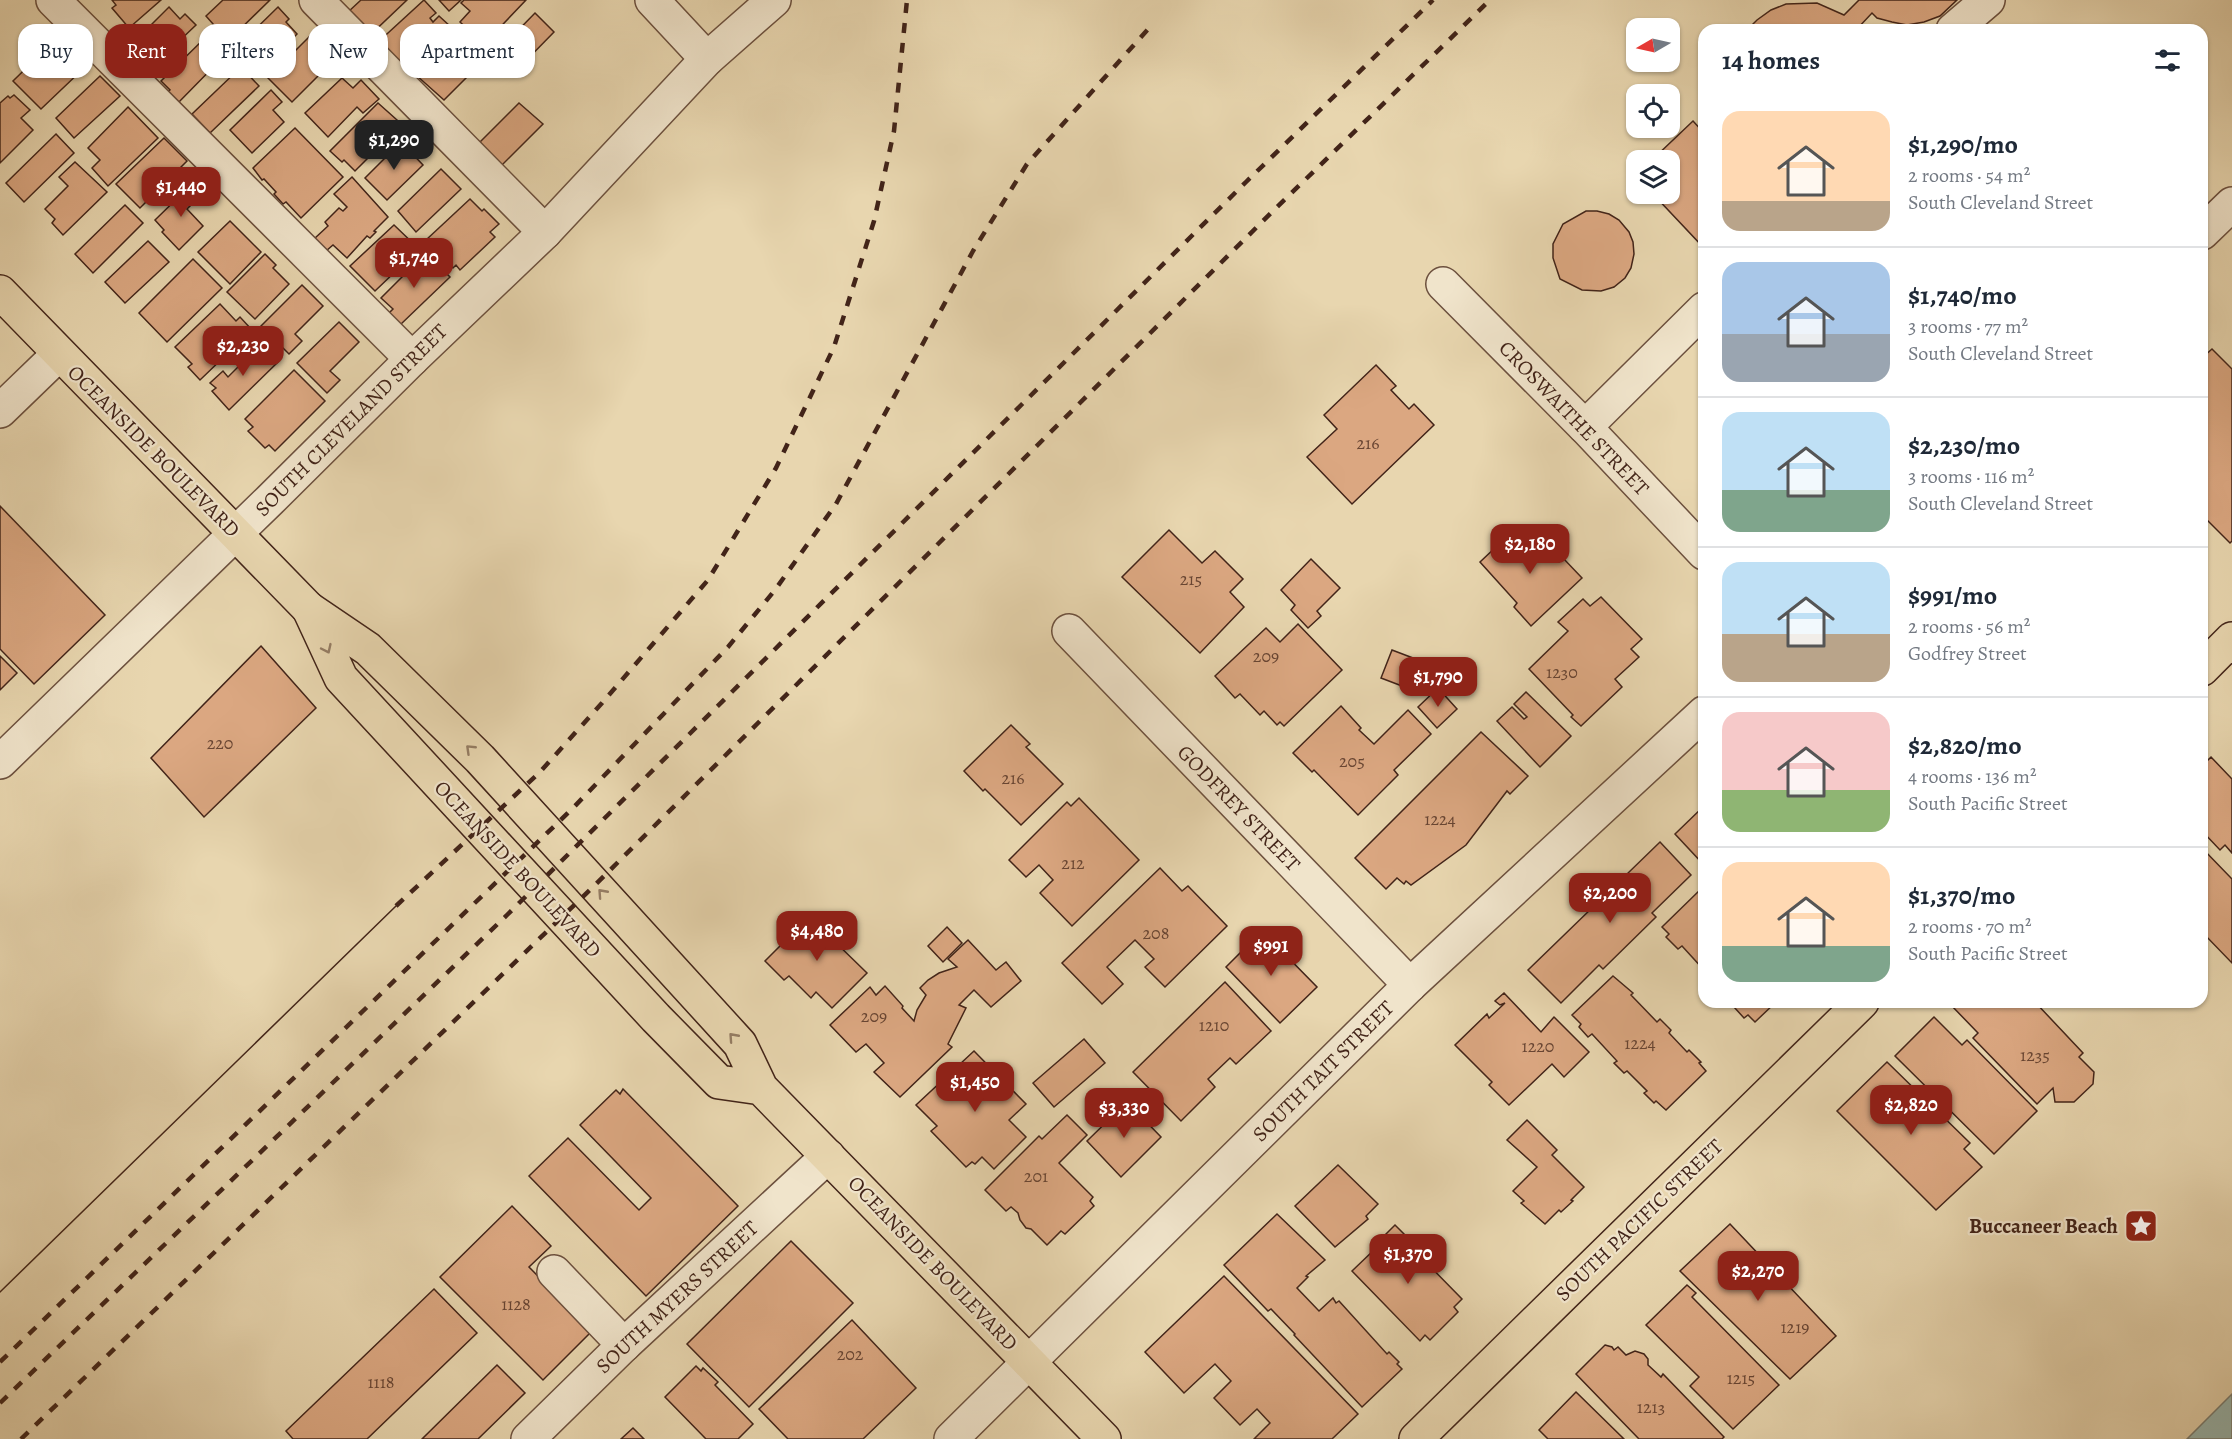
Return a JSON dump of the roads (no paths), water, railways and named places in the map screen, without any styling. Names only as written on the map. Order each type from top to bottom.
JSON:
[{"type":"main road","name":"OCEANSIDE BOULEVARD","points":[[0,292],[309,609],[368,649],[508,788],[740,1044],[761,1088],[1104,1439]]},
{"type":"main road","name":"OCEANSIDE BOULEVARD","points":[[309,609],[340,678],[649,1009],[719,1082],[761,1088]]},
{"type":"main road","points":[[2208,663],[2232,639]]},
{"type":"main road","name":"SOUTH PACIFIC STREET","points":[[1416,1439],[1856,1008]]},
{"type":"street","points":[[53,0],[412,359]]},
{"type":"street","points":[[316,0],[545,232]]},
{"type":"street","points":[[652,0],[707,59]]},
{"type":"street","name":"SOUTH CLEVELAND STREET","points":[[0,762],[545,232],[707,59],[774,0]]},
{"type":"street","points":[[1960,24],[1988,0]]},
{"type":"street","points":[[2208,227],[2232,204]]},
{"type":"street","name":"CROSWAITHE STREET","points":[[1443,284],[1585,427],[1698,547]]},
{"type":"street","points":[[1585,427],[1698,315]]},
{"type":"street","points":[[0,411],[59,354]]},
{"type":"street","name":"GODFREY STREET","points":[[1069,631],[1410,985]]},
{"type":"street","name":"SOUTH TAIT STREET","points":[[951,1439],[1410,985],[1698,719]]},
{"type":"street","name":"SOUTH MYERS STREET","points":[[528,1439],[624,1345],[828,1156]]},
{"type":"street","points":[[554,1272],[624,1345]]},
{"type":"water","points":[[2232,1394],[2232,1439],[2187,1439]]},
{"type":"tram line","points":[[0,1292],[396,906]]},
{"type":"railway","points":[[396,906],[540,772],[602,703],[708,580],[776,468],[834,347],[874,221],[894,131],[907,0]]},
{"type":"railway","points":[[0,1403],[507,915],[1246,182],[1433,0]]},
{"type":"railway","points":[[21,1439],[595,885],[1274,210],[1490,0]]},
{"type":"railway","points":[[0,1362],[573,808],[728,647],[775,590],[836,504],[973,251],[1027,164],[1150,27]]},
{"type":"place","name":"Buccaneer Beach","points":[[2141,1226]]}]
